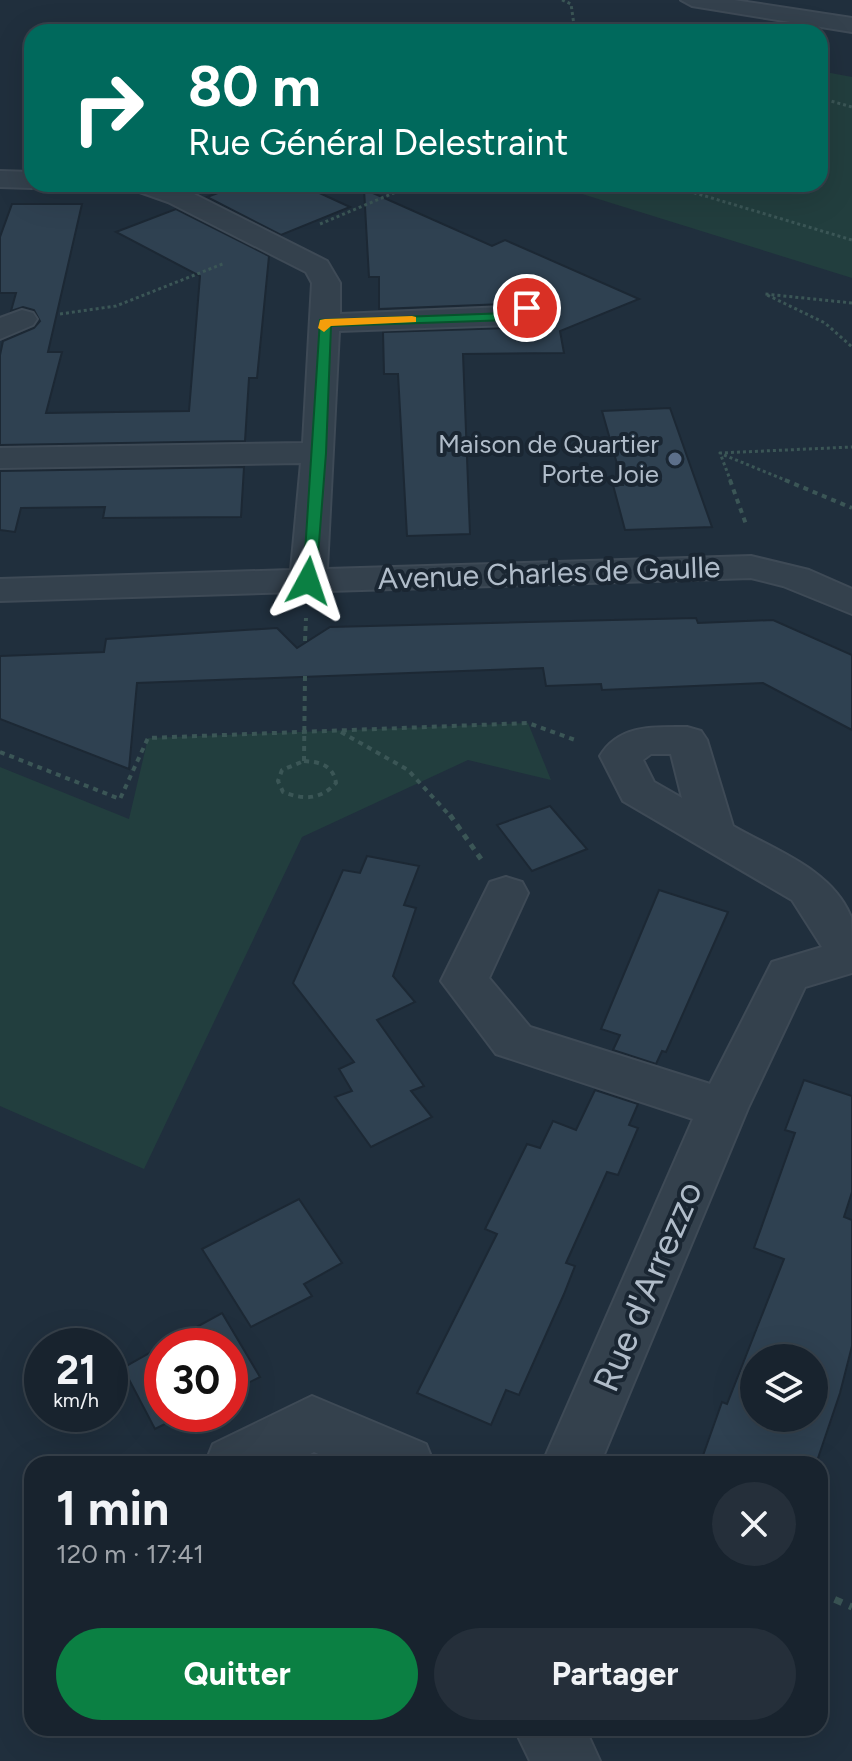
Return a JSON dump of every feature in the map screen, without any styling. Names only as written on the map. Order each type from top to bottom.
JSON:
[{"type":"street","points":[[692,0],[752,4],[852,25]]},
{"type":"street","points":[[0,179],[24,180]]},
{"type":"street","points":[[166,192],[317,267],[326,283],[319,453],[308,581]]},
{"type":"street","points":[[325,323],[510,316],[527,308]]},
{"type":"street","points":[[0,458],[319,453]]},
{"type":"street","name":"Avenue Charles de Gaulle","points":[[0,590],[751,567],[796,578],[852,603]]},
{"type":"street","points":[[714,835],[687,740],[642,741],[620,756],[638,791],[714,835],[808,889],[821,904],[851,956]]},
{"type":"street","points":[[506,893],[464,981],[513,1041],[723,1108]]},
{"type":"street","name":"Rue d'Arrezzo","points":[[574,1456],[723,1108],[788,974],[851,956]]},
{"type":"street","points":[[249,1456],[312,1423],[387,1456]]},
{"type":"street","points":[[552,1736],[567,1761]]},
{"type":"path","points":[[562,0],[562,3],[571,4],[574,24]]},
{"type":"path","points":[[828,100],[852,107]]},
{"type":"path","points":[[11,325],[116,306],[396,192]]},
{"type":"path","points":[[692,192],[852,240]]},
{"type":"path","points":[[852,303],[765,294],[825,323],[852,347]]},
{"type":"path","points":[[720,453],[852,447]]},
{"type":"path","points":[[720,453],[852,508]]},
{"type":"path","points":[[720,453],[750,536]]},
{"type":"path","points":[[304,761],[305,674]]},
{"type":"path","points":[[0,752],[120,799],[148,738],[528,723],[620,756]]},
{"type":"path","points":[[336,730],[384,751],[429,785],[506,893]]},
{"type":"path","points":[[304,761],[327,765],[335,774],[336,783],[328,793],[299,799],[283,792],[278,781],[282,770],[304,761]]},
{"type":"path","points":[[828,1596],[852,1607]]},
{"type":"green space","points":[[828,72],[852,77],[852,278],[576,192],[828,192]]},
{"type":"green space","points":[[528,723],[551,780],[468,760],[302,837],[144,1169],[0,1106],[0,767],[129,819],[148,738]]},
{"type":"building","points":[[220,192],[317,192],[350,207],[281,235],[207,197]]},
{"type":"building","points":[[364,192],[371,192],[492,246],[505,240],[639,299],[560,331],[564,353],[463,354],[470,534],[407,536],[398,374],[384,374],[383,332],[510,328],[538,317],[545,308],[539,300],[528,296],[504,304],[379,309],[379,277],[369,277]]},
{"type":"building","points":[[12,204],[82,204],[48,352],[62,352],[46,413],[189,411],[200,276],[116,232],[176,209],[269,256],[257,378],[249,378],[245,441],[0,445],[0,355],[3,341],[34,328],[40,321],[34,310],[23,307],[11,311],[16,293],[0,293],[0,237]]},
{"type":"building","points":[[670,408],[712,527],[625,530],[613,485],[623,485],[602,411]]},
{"type":"building","points":[[244,467],[241,517],[103,518],[105,507],[21,508],[15,532],[0,530],[0,471]]},
{"type":"building","points":[[696,618],[698,623],[773,620],[852,655],[852,730],[763,683],[602,690],[601,684],[546,686],[543,668],[137,683],[129,769],[0,719],[0,656],[104,652],[106,639],[277,628],[297,648],[330,627]]},
{"type":"building","points":[[550,806],[587,849],[532,871],[497,825]]},
{"type":"building","points":[[367,856],[419,866],[404,905],[416,908],[393,976],[415,1002],[377,1020],[424,1086],[411,1091],[432,1117],[371,1147],[335,1097],[352,1091],[339,1069],[354,1062],[293,983],[343,870],[360,873]]},
{"type":"building","points":[[659,890],[728,912],[666,1052],[662,1051],[656,1064],[613,1050],[620,1035],[601,1029]]},
{"type":"building","points":[[804,1080],[852,1096],[852,1192],[844,1217],[852,1220],[852,1346],[828,1428],[828,1344],[751,1344],[784,1259],[754,1248],[795,1133],[785,1130]]},
{"type":"building","points":[[595,1090],[638,1104],[629,1125],[638,1128],[618,1175],[607,1172],[566,1263],[575,1266],[519,1395],[506,1390],[491,1425],[417,1393],[497,1234],[485,1229],[527,1144],[540,1148],[553,1121],[576,1130]]},
{"type":"building","points":[[299,1199],[342,1263],[304,1284],[312,1296],[251,1327],[202,1249]]},
{"type":"building","points":[[222,1313],[231,1328],[195,1328]]},
{"type":"building","points":[[144,1356],[144,1408],[128,1378],[128,1365]]},
{"type":"building","points":[[248,1357],[260,1377],[248,1383]]},
{"type":"building","points":[[740,1371],[740,1432],[827,1432],[819,1456],[703,1456],[722,1402],[727,1404]]},
{"type":"slow traffic","points":[[324,328],[325,323],[412,320]]},
{"type":"place","name":"Maison de Quartier Porte Joie","points":[[675,459]]},
{"type":"route","points":[[308,581],[319,453],[325,323],[510,316],[527,308]]}]
